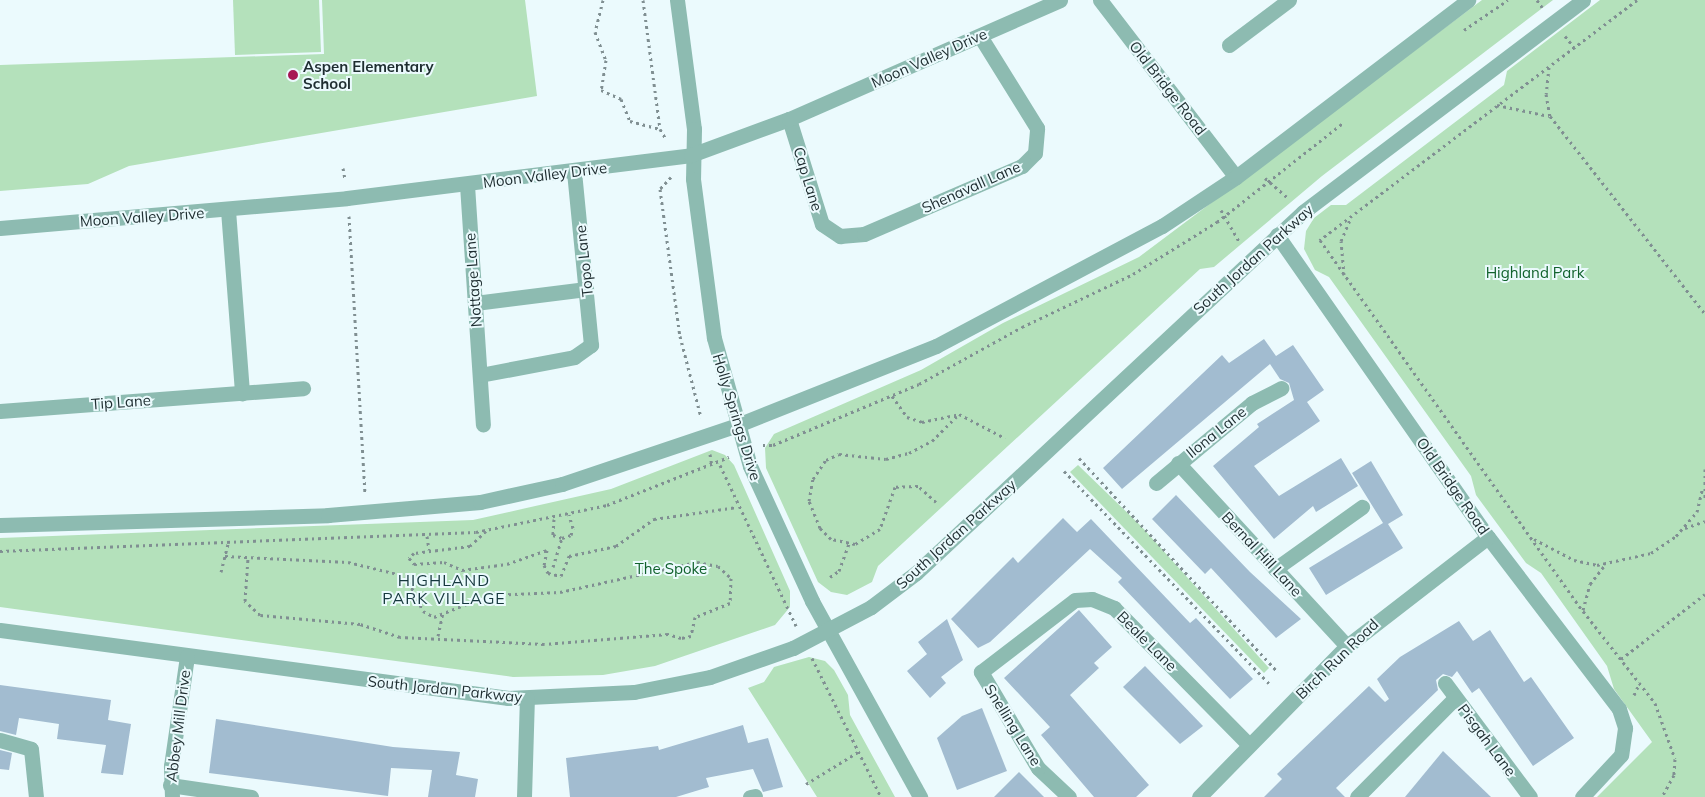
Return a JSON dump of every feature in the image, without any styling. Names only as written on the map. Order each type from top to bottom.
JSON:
[{"type":"street","name":"Holly Springs Drive","points":[[678,0],[694,130],[691,155],[714,338],[740,424],[750,466],[778,536],[920,797]]},
{"type":"street","name":"Moon Valley Drive","points":[[0,228],[228,210],[467,185],[691,155],[790,119],[1060,0]]},
{"type":"street","name":"Old Bridge Road","points":[[1100,0],[1236,177]]},
{"type":"street","points":[[0,525],[328,515],[480,502],[562,484],[740,424],[936,346],[1084,271],[1236,177],[1468,0]]},
{"type":"street","name":"South Jordan Parkway","points":[[0,630],[465,694],[527,698],[596,696],[672,685],[752,664],[828,631],[916,573],[1277,235],[1582,0]]},
{"type":"street","points":[[1229,45],[1278,3]]},
{"type":"street","name":"Shenavall Lane","points":[[833,234],[848,237],[864,234],[1029,160],[1038,144],[1037,128],[980,36]]},
{"type":"street","name":"Cap Lane","points":[[790,119],[822,224],[833,234]]},
{"type":"street","name":"Topo Lane","points":[[480,375],[574,357],[587,351],[592,339],[574,171]]},
{"type":"street","name":"Nottage Lane","points":[[467,185],[483,424]]},
{"type":"street","points":[[228,210],[242,393]]},
{"type":"street","name":"Old Bridge Road","points":[[1277,235],[1488,537],[1619,709],[1626,738],[1616,763],[1582,797]]},
{"type":"street","points":[[475,303],[586,289]]},
{"type":"street","name":"Tip Lane","points":[[0,411],[303,388]]},
{"type":"street","name":"Ilona Lane","points":[[1156,483],[1252,404],[1281,388]]},
{"type":"street","name":"Bernal Hill Lane","points":[[1178,463],[1348,646]]},
{"type":"street","points":[[1275,568],[1362,507]]},
{"type":"street","name":"Birch Run Road","points":[[1199,797],[1348,646],[1488,537]]},
{"type":"street","name":"Beale Lane","points":[[981,672],[1066,604],[1083,599],[1104,602],[1249,745]]},
{"type":"street","name":"Abbey Mill Drive","points":[[171,791],[187,656]]},
{"type":"street","name":"Snelling Lane","points":[[981,672],[1038,768],[1069,797]]},
{"type":"street","name":"Pisgah Lane","points":[[1445,683],[1530,797]]},
{"type":"street","points":[[524,797],[527,698]]},
{"type":"street","points":[[1357,797],[1456,698]]},
{"type":"street","points":[[0,740],[31,749],[36,797]]},
{"type":"street","points":[[171,791],[250,797]]},
{"type":"path","points":[[602,0],[595,32],[606,60],[601,90],[621,99],[630,121],[660,129],[665,134]]},
{"type":"path","points":[[643,0],[660,129]]},
{"type":"path","points":[[1461,32],[1508,0]]},
{"type":"path","points":[[1537,0],[1542,7]]},
{"type":"path","points":[[1637,0],[1320,240],[1345,278],[1583,611],[1656,703],[1673,747],[1674,776],[1662,797]]},
{"type":"path","points":[[1549,66],[1546,94],[1550,116],[1705,314]]},
{"type":"path","points":[[1497,105],[1527,108],[1550,116]]},
{"type":"path","points":[[768,443],[773,445],[892,396],[1126,278],[1224,217],[1270,183],[1353,114]]},
{"type":"path","points":[[344,168],[345,183]]},
{"type":"path","points":[[1258,172],[1289,199]]},
{"type":"path","points":[[671,180],[660,189],[680,336],[702,420]]},
{"type":"path","points":[[1216,203],[1239,241]]},
{"type":"path","points":[[348,213],[365,497]]},
{"type":"path","points":[[1345,278],[1341,241],[1353,214]]},
{"type":"path","points":[[892,396],[907,418],[922,422],[959,414],[1005,438]]},
{"type":"path","points":[[936,502],[918,486],[895,487],[880,529],[868,539],[849,544],[831,539],[812,513],[810,490],[818,468],[839,454],[886,459],[910,453],[932,440],[959,414]]},
{"type":"path","points":[[710,449],[712,466]]},
{"type":"path","points":[[1079,458],[1278,672]]},
{"type":"path","points":[[720,464],[737,507],[786,609]]},
{"type":"path","points":[[1533,539],[1574,560],[1606,565],[1651,553],[1685,528],[1698,512],[1705,469]]},
{"type":"path","points":[[1064,471],[1269,683]]},
{"type":"path","points":[[1702,490],[1705,501]]},
{"type":"path","points":[[486,531],[470,546],[429,550],[409,558],[414,564],[444,562],[462,570],[507,564],[547,550],[544,565],[548,573],[561,576],[569,556],[616,546],[654,519],[737,507]]},
{"type":"path","points":[[555,519],[553,535],[562,538],[571,535],[573,528],[569,515]]},
{"type":"path","points":[[1685,528],[1705,521]]},
{"type":"path","points":[[427,536],[429,550]]},
{"type":"path","points":[[553,567],[562,538]]},
{"type":"path","points":[[221,572],[228,543]]},
{"type":"path","points":[[830,577],[839,571],[849,544]]},
{"type":"path","points":[[225,556],[348,562],[406,576],[422,611],[434,617],[489,595],[569,590],[697,562],[718,566],[731,578],[730,603],[695,617],[691,636],[686,637],[668,634],[544,644],[438,636],[400,637],[360,624],[260,615],[245,601],[248,558]]},
{"type":"path","points":[[1583,611],[1590,584],[1606,565]]},
{"type":"path","points":[[1621,659],[1705,594]]},
{"type":"path","points":[[438,636],[443,613]]},
{"type":"path","points":[[811,654],[882,797]]},
{"type":"path","points":[[806,784],[858,752]]},
{"type":"green space","points":[[233,0],[319,0],[321,52],[235,55]]},
{"type":"green space","points":[[322,0],[525,0],[537,96],[129,166],[88,184],[0,191],[0,65],[324,54]]},
{"type":"green space","points":[[1482,0],[1553,0],[1322,176],[1214,267],[1200,269],[878,566],[872,582],[847,595],[831,592],[818,582],[766,468],[765,448],[774,434],[921,370],[1003,323],[1139,257]]},
{"type":"green space","name":"Highland Park","points":[[1600,0],[1705,0],[1705,797],[1597,797],[1652,742],[1614,689],[1607,666],[1541,573],[1526,563],[1476,495],[1471,476],[1329,277],[1315,270],[1304,249],[1306,231],[1314,218],[1331,205],[1346,205],[1504,85],[1507,71]]},
{"type":"green space","name":"The Spoke","points":[[712,450],[725,455],[734,465],[790,591],[790,607],[775,625],[655,666],[603,675],[513,677],[0,607],[0,538],[473,520],[611,489]]},
{"type":"green space","points":[[1078,465],[1141,526],[1269,668],[1264,673],[1070,472]]},
{"type":"green space","points":[[809,657],[825,661],[834,670],[848,695],[850,715],[895,797],[817,797],[748,688],[764,682],[774,667]]},
{"type":"building","points":[[1264,339],[1276,356],[1293,345],[1324,390],[1307,402],[1320,421],[1254,466],[1279,496],[1341,458],[1358,486],[1316,512],[1313,506],[1274,539],[1213,466],[1259,427],[1257,424],[1294,400],[1289,383],[1280,379],[1270,364],[1122,489],[1103,468],[1222,355],[1229,363]]},
{"type":"building","points":[[1371,461],[1403,515],[1388,524],[1403,548],[1326,595],[1309,568],[1383,523],[1352,473]]},
{"type":"building","points":[[1176,495],[1250,572],[1301,619],[1276,638],[1211,568],[1205,574],[1152,519]]},
{"type":"building","points":[[1063,518],[1077,532],[1091,519],[1190,623],[1196,618],[1253,679],[1230,699],[1118,582],[1122,578],[1090,549],[990,642],[978,648],[951,619],[1013,557],[1018,563]]},
{"type":"building","points":[[1079,610],[1112,647],[1094,663],[1099,668],[1070,695],[1149,785],[1136,797],[1094,797],[1041,735],[1050,727],[1004,678]]},
{"type":"building","points":[[947,619],[963,660],[941,677],[946,683],[930,698],[907,671],[927,654],[918,642]]},
{"type":"building","points":[[1459,621],[1473,641],[1490,630],[1524,682],[1531,677],[1574,738],[1533,766],[1479,688],[1472,693],[1457,671],[1452,677],[1443,674],[1436,680],[1438,690],[1336,788],[1345,797],[1264,797],[1282,779],[1277,774],[1369,686],[1385,702],[1389,699],[1377,679],[1400,657]]},
{"type":"building","points":[[1145,666],[1203,726],[1180,744],[1123,687]]},
{"type":"building","points":[[0,685],[111,700],[108,720],[131,724],[123,775],[101,773],[106,745],[57,739],[59,724],[19,718],[16,735],[0,731]]},
{"type":"building","points":[[982,708],[1007,771],[957,790],[937,738],[962,716]]},
{"type":"building","points":[[216,719],[393,747],[460,752],[456,775],[478,779],[475,797],[428,797],[432,770],[391,768],[388,796],[209,773]]},
{"type":"building","points":[[743,725],[748,743],[768,738],[783,787],[763,792],[753,769],[706,778],[709,787],[676,797],[570,797],[566,758],[658,746],[659,750]]},
{"type":"building","points":[[0,750],[12,753],[9,770],[0,769]]},
{"type":"building","points":[[1443,751],[1491,797],[1405,797]]},
{"type":"building","points":[[1019,772],[1044,797],[994,797]]},
{"type":"place","name":"Aspen Elementary School","points":[[293,75]]},
{"type":"district","name":"HIGHLAND PARK VILLAGE","points":[[444,589]]}]
